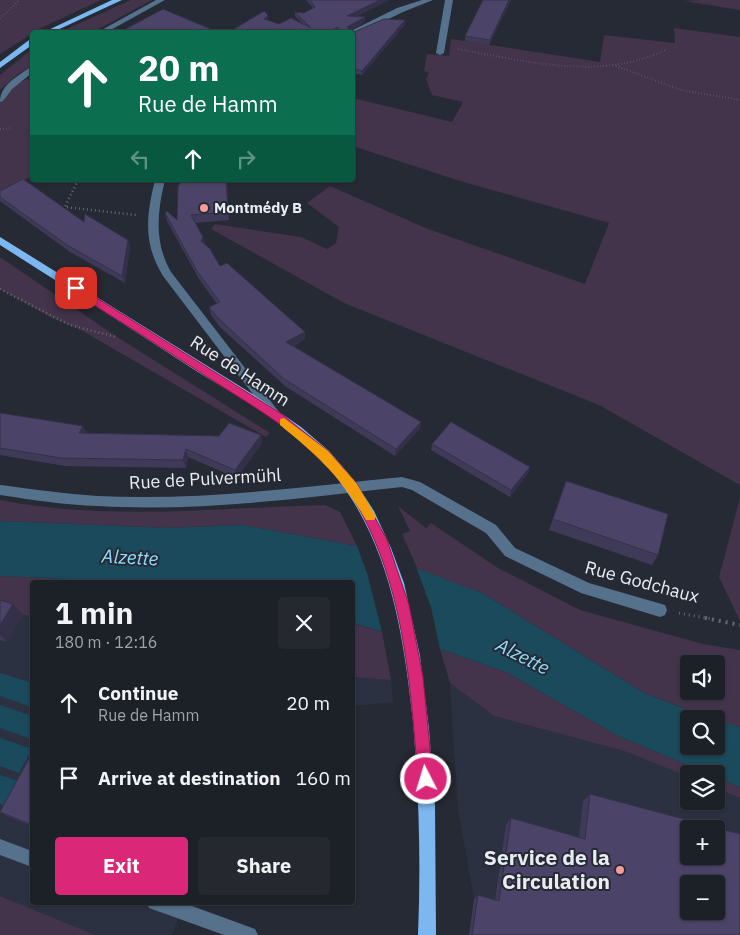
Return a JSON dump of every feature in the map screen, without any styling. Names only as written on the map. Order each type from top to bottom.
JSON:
[{"type":"main road","points":[[52,30],[118,0]]},
{"type":"main road","points":[[0,66],[30,44]]},
{"type":"main road","name":"Rue de Hamm","points":[[0,240],[276,416],[324,454],[353,487],[381,540],[403,605],[416,677],[427,796],[429,888],[427,935]]},
{"type":"street","points":[[106,30],[161,0]]},
{"type":"street","points":[[355,32],[400,10],[429,0]]},
{"type":"street","points":[[440,50],[449,0]]},
{"type":"street","points":[[0,99],[8,87],[30,71]]},
{"type":"street","points":[[159,182],[156,193],[154,217],[155,250],[167,274],[276,416]]},
{"type":"street","name":"Rue Godchaux","points":[[353,487],[402,482],[416,486],[491,529],[510,552],[586,589],[660,610]]},
{"type":"street","name":"Rue de Pulvermühl","points":[[0,490],[41,498],[160,502],[353,487]]},
{"type":"street","points":[[0,847],[30,858]]},
{"type":"street","points":[[164,905],[249,935]]},
{"type":"path","points":[[0,18],[20,0]]},
{"type":"path","points":[[440,50],[575,66],[616,66],[657,56],[667,49]]},
{"type":"path","points":[[616,66],[681,90],[740,100]]},
{"type":"path","points":[[0,129],[12,128]]},
{"type":"path","points":[[77,182],[65,207],[154,217]]},
{"type":"path","points":[[0,289],[52,318],[79,329],[116,337],[128,334],[136,327]]},
{"type":"path","name":"Rue Godchaux","points":[[660,610],[740,625]]},
{"type":"shaded area","points":[[0,0],[101,0],[38,30],[30,30],[30,35],[0,54]]},
{"type":"shaded area","points":[[131,0],[152,0],[97,30],[64,30]]},
{"type":"shaded area","points":[[740,0],[740,10],[684,1]]},
{"type":"shaded area","points":[[674,28],[740,37],[740,485],[599,405],[344,303],[211,229],[215,224],[301,237],[327,249],[336,243],[339,227],[307,203],[330,186],[428,229],[585,284],[609,223],[460,181],[355,147],[355,98],[452,122],[463,102],[432,95],[426,79],[429,73],[424,71],[427,54],[449,56],[451,39],[600,62],[604,35],[675,43]]},
{"type":"shaded area","points":[[30,51],[30,67],[18,74],[0,90],[0,75]]},
{"type":"shaded area","points":[[27,79],[30,80],[30,177],[0,192],[0,99],[9,87]]},
{"type":"shaded area","points":[[0,257],[117,337],[270,433],[266,437],[79,329],[52,318],[0,289]]},
{"type":"shaded area","points":[[740,498],[740,621],[719,577]]},
{"type":"shaded area","points":[[0,500],[40,506],[121,512],[325,505],[340,512],[357,546],[243,525],[167,528],[0,521]]},
{"type":"shaded area","points":[[398,506],[426,528],[431,523],[498,568],[580,610],[703,644],[740,650],[740,727],[725,723],[725,710],[689,710],[644,693],[482,593],[418,570],[402,534],[410,531]]},
{"type":"shaded area","points":[[0,576],[95,580],[30,580],[30,616],[0,608]]},
{"type":"shaded area","points":[[0,608],[30,616],[30,905],[183,905],[172,935],[95,935],[0,896]]},
{"type":"shaded area","points":[[355,624],[382,632],[391,680],[355,677]]},
{"type":"shaded area","points":[[440,649],[506,672],[618,736],[687,765],[680,765],[680,773],[624,751],[494,716],[450,683]]},
{"type":"shaded area","points":[[355,677],[391,680],[393,702],[355,706]]},
{"type":"shaded area","points":[[450,683],[494,716],[624,751],[680,773],[680,810],[725,810],[725,792],[740,798],[740,935],[469,935],[474,899],[458,809]]},
{"type":"shaded area","points":[[725,781],[740,787],[740,798],[725,792]]},
{"type":"shaded area","points":[[0,896],[95,935],[0,935]]},
{"type":"water","name":"Alzette","points":[[0,521],[167,528],[243,525],[357,546],[482,593],[644,693],[688,710],[680,710],[680,755],[725,755],[725,723],[740,727],[740,787],[725,781],[725,765],[687,765],[618,736],[506,672],[440,649],[355,624],[355,580],[95,580],[0,576]]},
{"type":"water","points":[[0,673],[30,682],[30,706],[0,696]]},
{"type":"water","points":[[0,705],[30,715],[30,738],[0,728]]},
{"type":"water","points":[[0,738],[30,748],[30,753],[19,773],[0,766]]},
{"type":"water","points":[[0,775],[19,781],[6,806],[0,804]]},
{"type":"pier","points":[[357,546],[366,547],[416,567],[431,607],[440,649],[382,632],[367,573]]},
{"type":"building","points":[[310,0],[380,0],[347,16],[365,17],[347,27],[351,30],[336,30],[339,27],[332,30],[232,30],[264,11],[268,15],[264,19],[279,24],[291,18],[311,28],[295,12],[304,13],[315,7]]},
{"type":"building","points":[[483,0],[509,0],[490,40],[465,36]]},
{"type":"building","points":[[163,9],[213,30],[124,30]]},
{"type":"building","points":[[384,19],[405,20],[362,71],[355,69],[355,32]]},
{"type":"building","points":[[23,179],[84,222],[85,214],[128,240],[122,276],[67,245],[0,197],[0,191]]},
{"type":"building","points":[[181,182],[226,182],[228,212],[191,215],[203,237],[201,241],[210,249],[220,266],[227,263],[305,332],[286,342],[421,422],[396,449],[284,379],[219,319],[209,307],[220,302],[197,271],[165,213],[167,211],[177,220],[178,186]]},
{"type":"building","points":[[0,413],[83,426],[79,433],[219,436],[229,423],[261,435],[235,470],[186,449],[183,460],[61,458],[0,448]]},
{"type":"building","points":[[451,422],[530,467],[511,490],[432,444]]},
{"type":"building","points":[[566,481],[668,514],[658,555],[553,519]]},
{"type":"building","points":[[0,600],[13,604],[0,625]]},
{"type":"building","points":[[30,757],[30,824],[0,812]]},
{"type":"building","name":"Service de la Circulation","points":[[590,794],[688,820],[680,820],[680,865],[725,865],[725,830],[740,834],[740,935],[472,935],[478,895],[499,901],[511,818],[585,839]]},
{"type":"slow traffic","points":[[284,422],[324,454],[353,487],[370,517]]},
{"type":"place","name":"Montmédy B","points":[[204,208]]},
{"type":"place","name":"Service de la Circulation","points":[[620,870]]},
{"type":"route","points":[[76,288],[276,416],[324,454],[353,487],[381,540],[392,567],[403,605],[411,640],[416,677],[426,779]]}]
